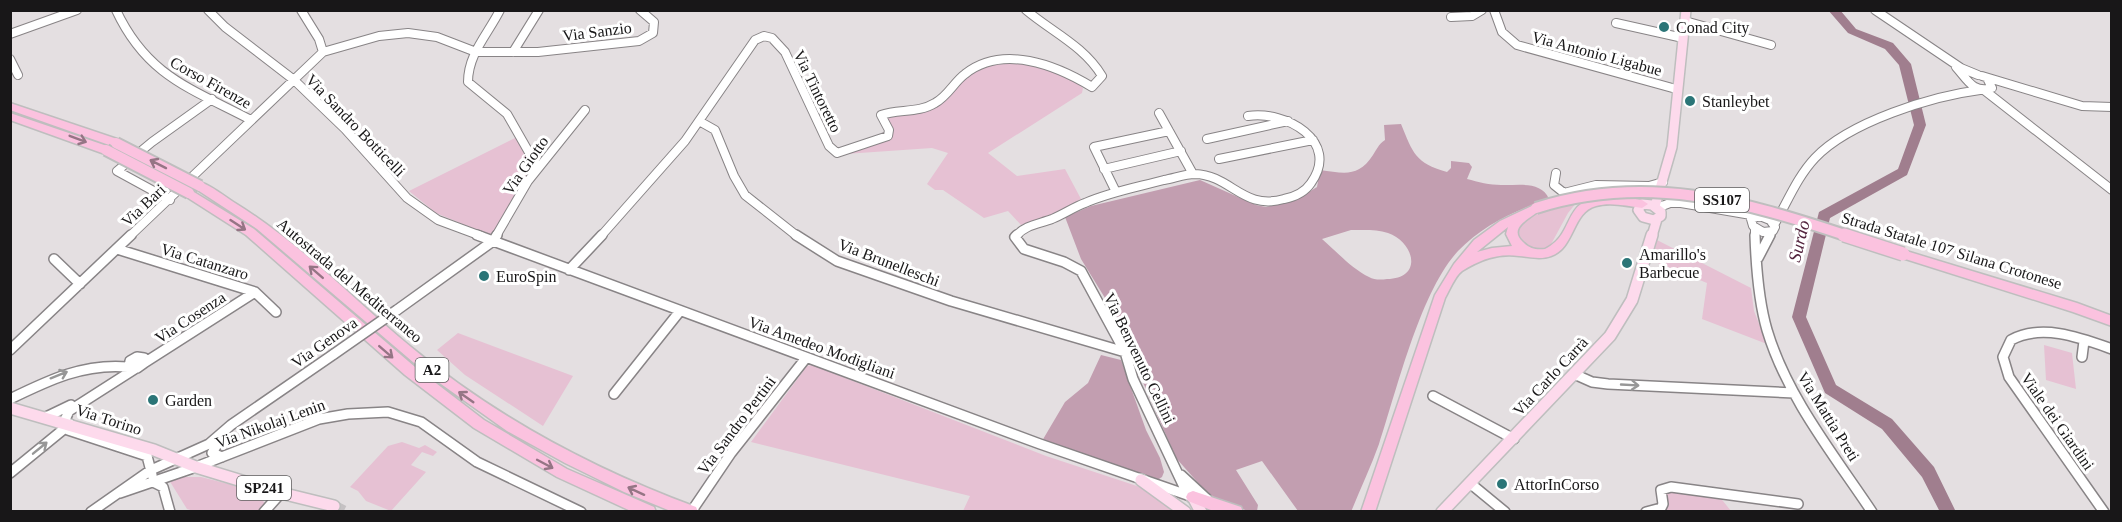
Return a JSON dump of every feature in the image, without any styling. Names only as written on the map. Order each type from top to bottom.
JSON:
[{"type":"highway","name":"Autostrada del Mediterraneo","points":[[10,106],[116,143],[195,190],[259,224],[422,362],[489,413],[571,460],[647,496],[691,512]]},
{"type":"highway","name":"Autostrada del Mediterraneo","points":[[10,116],[106,150],[195,190],[250,232],[410,371],[470,418],[562,473],[649,512]]},
{"type":"highway","name":"Strada Statale 107 Silana Crotonese","points":[[1368,512],[1439,298],[1451,275],[1479,241],[1514,217],[1562,200],[1620,191],[1681,193],[1737,204],[1904,254],[2112,321]]},
{"type":"highway","points":[[1451,275],[1484,253],[1497,249],[1541,254],[1551,252],[1560,246],[1581,209],[1596,202],[1613,201],[1650,210]]},
{"type":"highway","points":[[1527,252],[1513,240],[1512,228],[1515,223],[1536,208]]},
{"type":"highway","points":[[1361,512],[1383,462]]},
{"type":"highway","points":[[1192,504],[1236,512]]},
{"type":"main road","name":"Via Carlo Carrà","points":[[1442,512],[1610,336],[1627,310],[1648,242],[1650,210],[1661,187],[1672,147],[1676,89],[1686,10]]},
{"type":"main road","name":"Via Torino","points":[[10,408],[176,457],[196,467]]},
{"type":"main road","name":"Via Nikolaj Lenin","points":[[196,467],[281,494],[334,506]]},
{"type":"main road","points":[[1141,480],[1174,501],[1185,512]]},
{"type":"street","points":[[10,34],[77,10]]},
{"type":"street","name":"Corso Firenze","points":[[116,10],[127,33],[141,52],[159,70],[251,120]]},
{"type":"street","points":[[301,10],[319,39],[323,52]]},
{"type":"street","points":[[500,10],[466,71],[468,82],[507,114],[525,143],[536,163],[528,181]]},
{"type":"street","points":[[513,52],[539,10]]},
{"type":"street","name":"Via Sanzio","points":[[294,80],[323,52],[370,36],[400,34],[435,37],[467,51],[476,52],[557,50],[645,38],[653,33],[654,22],[640,10]]},
{"type":"street","name":"Via Tintoretto","points":[[569,270],[626,210],[685,141],[754,40],[767,35],[776,40],[785,52],[829,146],[837,153],[888,136],[889,130],[881,115],[889,111],[925,108],[936,102],[979,65],[1003,60],[1030,61],[1057,67],[1092,87],[1102,76],[1097,66],[1026,10]]},
{"type":"street","points":[[1451,17],[1472,16],[1482,10]]},
{"type":"street","name":"Via Antonio Ligabue","points":[[1494,10],[1502,32],[1517,45],[1676,89]]},
{"type":"street","points":[[1875,10],[1961,68],[2082,106],[2112,107]]},
{"type":"street","name":"Via Sandro Botticelli","points":[[210,11],[294,80],[345,129],[407,198],[438,220],[493,241]]},
{"type":"street","points":[[1685,21],[1771,45]]},
{"type":"street","points":[[1616,23],[1683,38]]},
{"type":"street","points":[[1942,55],[1959,69],[1965,79],[1987,89],[2112,190]]},
{"type":"street","points":[[10,59],[18,75]]},
{"type":"street","points":[[1950,94],[1968,75],[1980,75],[1988,80],[1987,89]]},
{"type":"street","name":"Via Bari","points":[[10,350],[294,80]]},
{"type":"street","points":[[1757,261],[1815,158],[1825,149],[1857,129],[1905,110],[1950,94],[2010,83]]},
{"type":"street","points":[[170,200],[117,171],[152,142],[212,99]]},
{"type":"street","name":"Via Giotto","points":[[493,241],[528,181],[585,110]]},
{"type":"street","points":[[1159,113],[1193,174]]},
{"type":"street","points":[[1248,116],[1268,114],[1289,121],[1312,140]]},
{"type":"street","name":"Via Brunelleschi","points":[[699,121],[715,130],[734,176],[745,195],[805,242],[837,261],[951,302],[1125,352]]},
{"type":"street","points":[[1207,139],[1289,121]]},
{"type":"street","points":[[1116,192],[1094,147],[1169,131]]},
{"type":"street","points":[[1219,159],[1312,140]]},
{"type":"street","name":"Via Benvenuto Cellini","points":[[1192,504],[1133,379],[1125,352],[1081,271],[1072,263],[1027,251],[1019,246],[1015,237],[1021,229],[1048,221],[1086,202],[1116,192],[1193,174],[1214,178],[1248,198],[1263,203],[1291,198],[1312,182],[1318,171],[1320,153],[1312,140]]},
{"type":"street","points":[[1104,169],[1181,151]]},
{"type":"street","points":[[1556,172],[1554,185],[1564,193],[1596,185],[1661,187],[1681,203],[1767,218],[1788,203]]},
{"type":"street","points":[[1650,210],[1681,203]]},
{"type":"street","points":[[1730,212],[1754,228],[1773,229]]},
{"type":"street","name":"Via Mattia Preti","points":[[1757,216],[1751,219],[1754,228],[1763,315],[1771,342],[1794,393],[1872,512]]},
{"type":"street","points":[[1767,218],[1773,229]]},
{"type":"street","name":"Via Amedeo Modigliani","points":[[493,241],[806,358],[1171,490],[1192,504]]},
{"type":"street","name":"Via Genova","points":[[151,470],[209,444],[231,425],[493,241]]},
{"type":"street","name":"Via Catanzaro","points":[[117,249],[255,292],[276,312]]},
{"type":"street","points":[[54,259],[80,284]]},
{"type":"street","name":"Via Cosenza","points":[[10,473],[66,425],[69,411],[255,292]]},
{"type":"street","points":[[614,394],[680,311]]},
{"type":"street","name":"Viale dei Giardini","points":[[2104,512],[2009,377],[2003,357],[2010,341],[2028,331],[2062,334],[2112,349]]},
{"type":"street","points":[[2082,357],[2084,341]]},
{"type":"street","name":"Via Cosenza","points":[[46,417],[58,414],[129,368],[132,360],[142,357],[144,361],[140,366]]},
{"type":"street","name":"Via Sandro Pertini","points":[[691,512],[731,453],[806,358]]},
{"type":"street","name":"Via Cosenza","points":[[10,399],[61,374],[77,369],[99,365],[129,368]]},
{"type":"street","points":[[1574,374],[1600,383],[1794,393]]},
{"type":"street","points":[[1433,396],[1514,438]]},
{"type":"street","name":"Via Nikolaj Lenin","points":[[196,467],[319,419],[348,414],[388,412],[421,422],[477,462],[581,512]]},
{"type":"street","points":[[66,425],[147,456],[150,461],[152,482]]},
{"type":"street","name":"Via Genova","points":[[223,457],[212,453],[231,425]]},
{"type":"street","points":[[120,493],[196,467]]},
{"type":"street","points":[[91,512],[151,470]]},
{"type":"street","points":[[1171,490],[1179,473]]},
{"type":"street","name":"Via Benvenuto Cellini","points":[[1179,473],[1207,508]]},
{"type":"street","points":[[173,475],[218,474]]},
{"type":"street","points":[[152,482],[163,487],[170,512]]},
{"type":"street","points":[[1471,484],[1505,512]]},
{"type":"street","points":[[1646,512],[1662,508],[1661,490],[1671,487],[1798,504]]},
{"type":"street","points":[[264,512],[281,494]]},
{"type":"shaded area","points":[[1033,63],[1059,69],[1083,88],[1082,93],[988,153],[1017,176],[1065,169],[1081,199],[1047,219],[1021,225],[1008,211],[984,218],[943,190],[935,190],[927,184],[948,153],[932,148],[845,154],[892,137],[885,116],[928,110],[942,103],[965,79],[984,65]]},
{"type":"shaded area","points":[[1401,124],[1416,156],[1436,169],[1447,172],[1451,168],[1451,161],[1469,163],[1472,167],[1467,179],[1493,184],[1535,186],[1549,199],[1512,213],[1478,233],[1458,251],[1444,269],[1421,316],[1373,461],[1351,512],[1298,511],[1262,461],[1236,470],[1258,505],[1257,511],[1248,511],[1217,500],[1176,458],[1135,364],[1129,337],[1081,259],[1065,217],[1091,206],[1200,180],[1256,205],[1266,207],[1296,200],[1317,187],[1320,170],[1350,172],[1362,167],[1385,140],[1384,125]],"holes":[[[1351,230],[1379,231],[1397,238],[1409,251],[1411,259],[1406,273],[1387,279],[1371,278],[1350,265],[1322,239]]]},
{"type":"shaded area","points":[[517,137],[529,165],[526,180],[495,234],[491,236],[436,213],[409,191]]},
{"type":"shaded area","points":[[1577,202],[1568,213],[1549,248],[1536,250],[1517,239],[1518,225],[1538,212]]},
{"type":"shaded area","points":[[1655,239],[1751,288],[1754,311],[1767,344],[1702,319],[1707,283],[1648,259]]},
{"type":"shaded area","points":[[458,333],[573,376],[543,426],[465,375],[437,350]]},
{"type":"shaded area","points":[[2044,345],[2072,353],[2076,389],[2046,380]]},
{"type":"shaded area","points":[[1101,355],[1121,360],[1146,430],[1160,458],[1164,472],[1162,477],[1156,481],[1042,441],[1065,402],[1088,383]]},
{"type":"shaded area","points":[[812,365],[1046,456],[1143,488],[1180,511],[963,511],[970,496],[751,442],[807,366]]},
{"type":"shaded area","points":[[402,442],[419,448],[425,445],[437,452],[433,456],[422,452],[411,465],[426,472],[391,511],[366,501],[358,491],[350,487],[388,446]]},
{"type":"shaded area","points":[[174,477],[201,477],[252,490],[267,505],[260,511],[194,511],[187,509],[169,480]]},
{"type":"shaded area","points":[[1664,490],[1719,496],[1731,511],[1664,511]]},
{"type":"waterway","name":"Surdo","points":[[1833,10],[1852,31],[1889,46],[1905,64],[1920,125],[1903,172],[1824,215],[1799,317],[1830,389],[1887,424],[1928,472],[1948,512]]},
{"type":"tunnel","points":[[334,506],[346,512]]},
{"type":"place","name":"Conad City","points":[[1664,27]]},
{"type":"place","name":"Stanleybet","points":[[1690,101]]},
{"type":"place","name":"Amarillo's Barbecue","points":[[1627,263]]},
{"type":"place","name":"EuroSpin","points":[[484,276]]},
{"type":"place","name":"Garden","points":[[153,400]]},
{"type":"place","name":"AttorInCorso","points":[[1502,484]]}]
